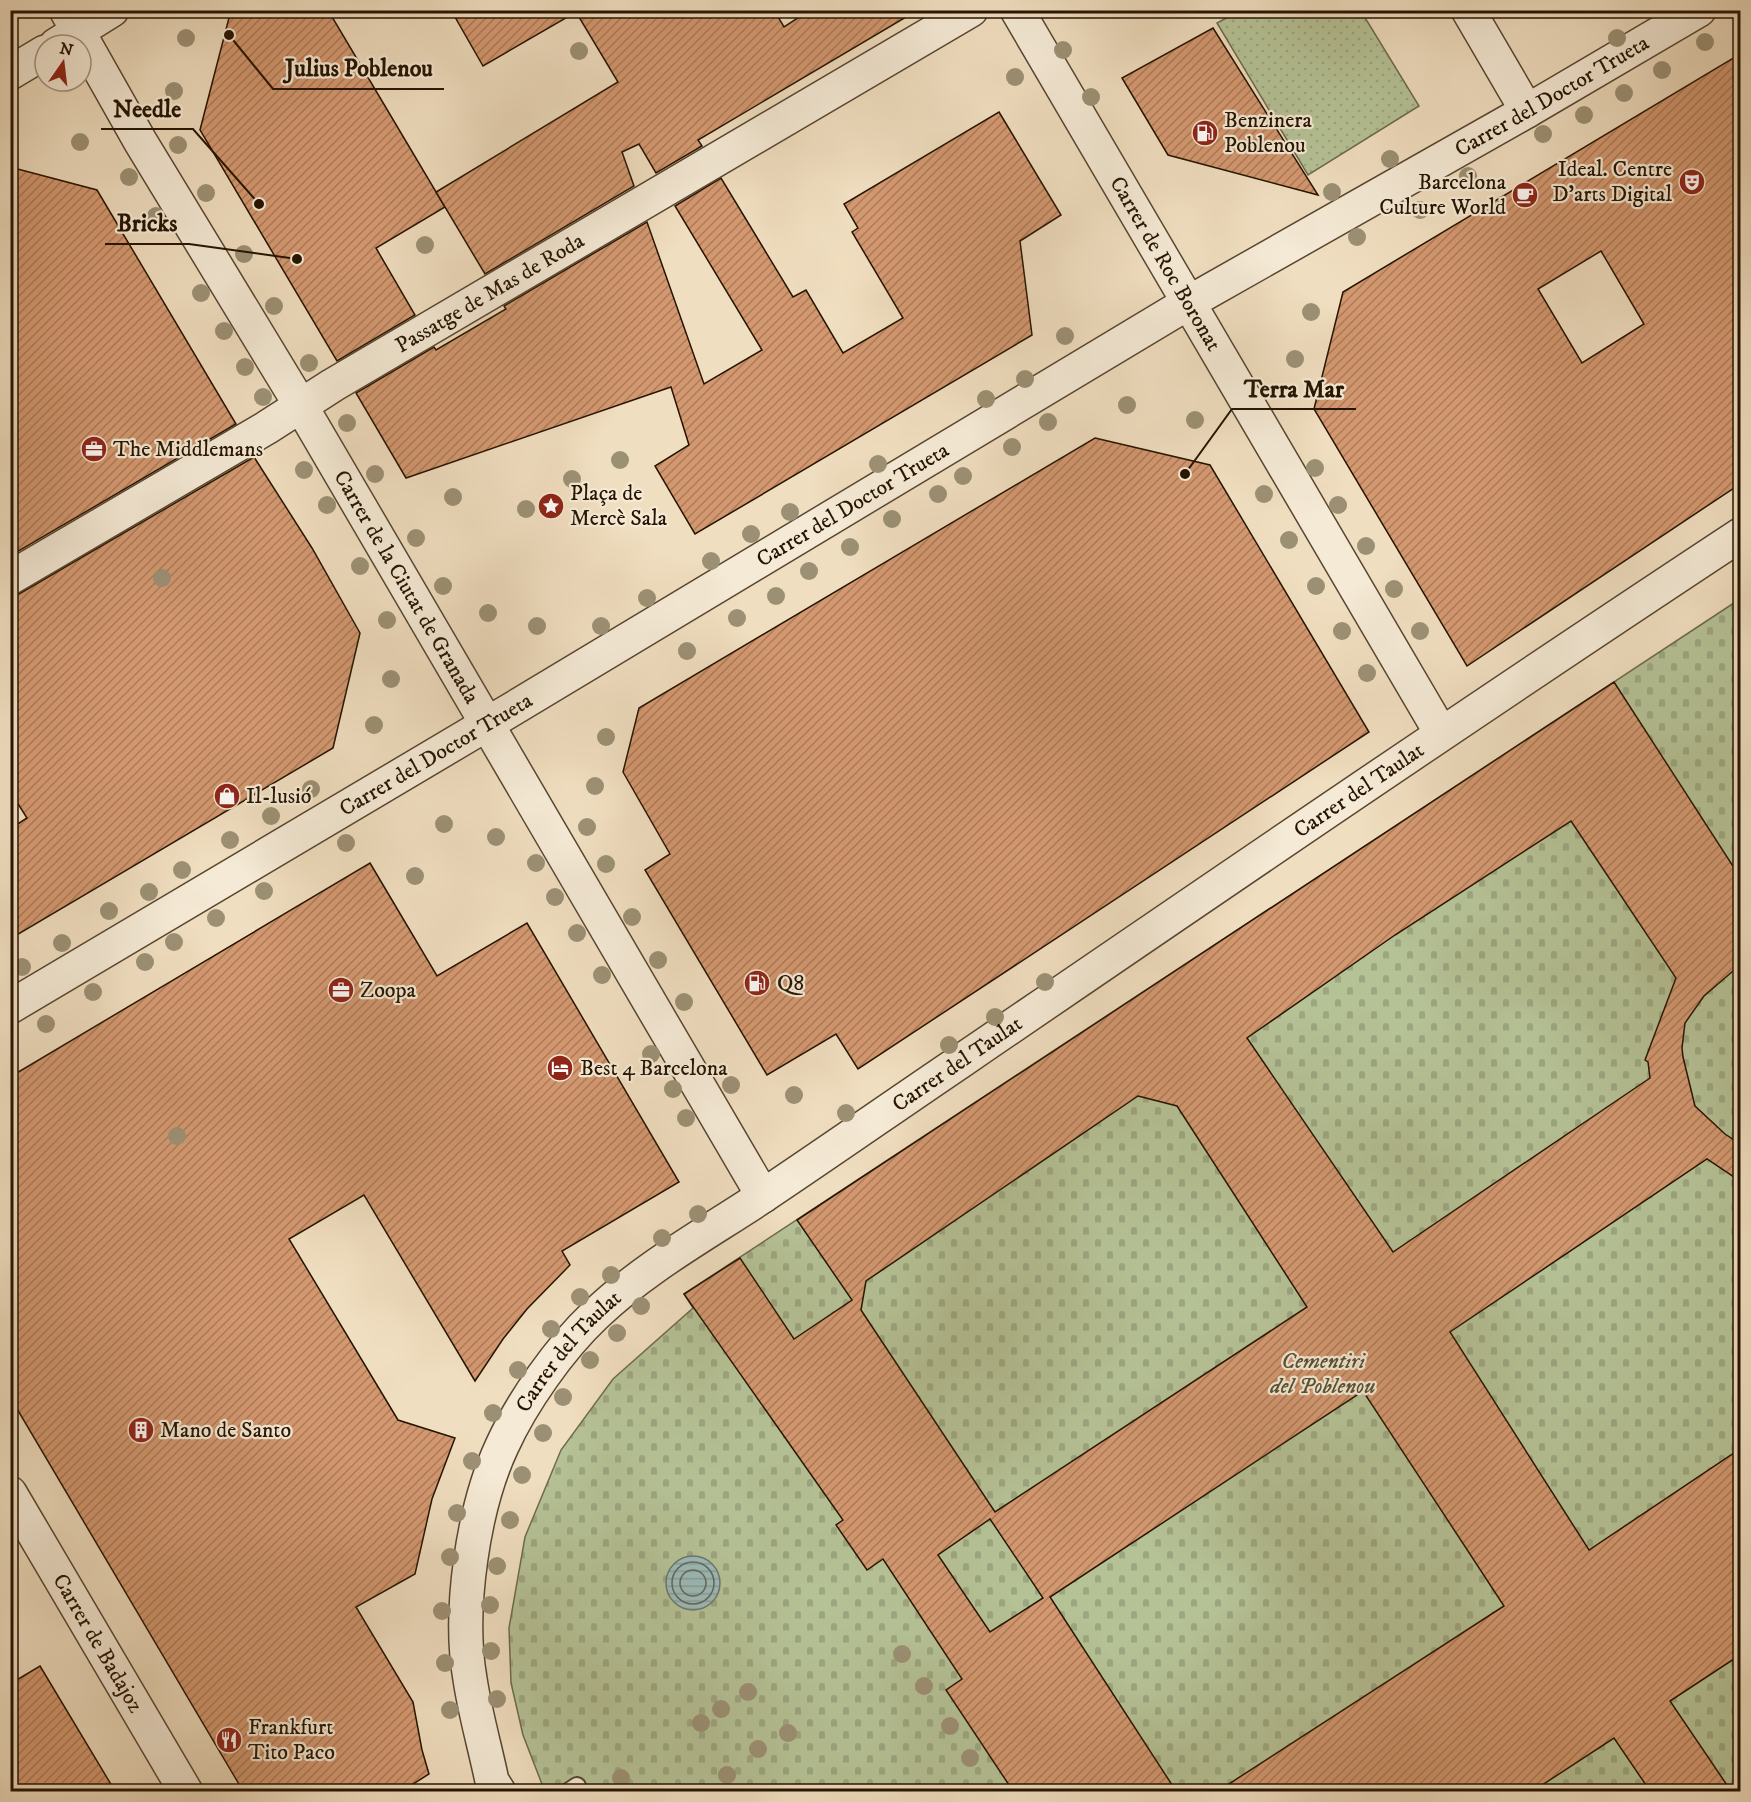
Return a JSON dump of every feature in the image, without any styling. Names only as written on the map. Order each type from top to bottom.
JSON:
[{"type":"street","points":[[67,29],[112,10]]},
{"type":"street","name":"Passatge de Mas de Roda","points":[[10,578],[971,10]]},
{"type":"street","name":"Carrer de Roc Boronat","points":[[1017,10],[1441,733]]},
{"type":"street","points":[[1468,10],[1527,111]]},
{"type":"street","name":"Carrer del Doctor Trueta","points":[[10,1007],[1188,303],[1527,111],[1699,10]]},
{"type":"street","name":"Carrer de la Ciutat de Granada","points":[[67,29],[140,141],[301,406],[763,1196]]},
{"type":"street","points":[[10,72],[33,59]]},
{"type":"street","name":"Carrer del Taulat","points":[[493,1788],[469,1678],[466,1610],[469,1575],[481,1511],[502,1446],[537,1386],[577,1333],[598,1312],[654,1267],[763,1196],[1441,733],[1740,535]]},
{"type":"street","name":"Carrer de Badajoz","points":[[10,1493],[186,1791]]},
{"type":"green space","points":[[1239,11],[1361,11],[1419,106],[1308,175],[1217,23]]},
{"type":"green space","name":"Cementiri del Poblenou","points":[[1740,599],[1740,1791],[545,1792],[523,1735],[511,1683],[509,1628],[525,1537],[561,1450],[613,1379],[693,1308],[684,1294]]},
{"type":"water","points":[[693,1556],[703,1558],[712,1564],[718,1573],[720,1583],[718,1593],[712,1602],[703,1608],[693,1610],[683,1608],[674,1602],[668,1593],[666,1583],[668,1573],[674,1564],[683,1558]]},
{"type":"building","points":[[231,10],[328,10],[445,207],[376,248],[415,315],[337,361],[200,130]]},
{"type":"building","points":[[451,10],[774,10],[784,27],[810,10],[918,10],[698,140],[702,146],[656,173],[639,144],[622,152],[634,186],[485,274],[436,192],[618,82],[576,12],[483,66]]},
{"type":"building","points":[[1213,28],[1318,195],[1168,155],[1122,78]]},
{"type":"building","points":[[1740,54],[1740,484],[1467,666],[1314,409],[1343,292]],"holes":[[[1601,251],[1644,324],[1582,363],[1538,289]]]},
{"type":"building","points":[[999,112],[1061,215],[1020,241],[1032,335],[695,534],[655,466],[689,445],[671,387],[406,478],[356,393],[434,347],[436,350],[506,309],[504,306],[647,222],[704,384],[762,350],[675,206],[721,178],[793,297],[806,290],[843,353],[903,318],[852,232],[858,228],[844,204]]},
{"type":"building","points":[[10,167],[97,190],[236,424],[10,556]]},
{"type":"building","points":[[1095,438],[1210,465],[1369,732],[858,1069],[836,1034],[767,1075],[645,870],[670,854],[623,772],[639,708]]},
{"type":"building","points":[[254,457],[312,548],[360,633],[333,748],[10,939],[10,829],[27,818],[10,791],[10,597],[19,594]]},
{"type":"building","points":[[1614,682],[1740,877],[1740,965],[1704,996],[1685,1023],[1682,1048],[1695,1106],[1725,1134],[1740,1144],[1740,1181],[1707,1159],[1450,1332],[1589,1550],[1740,1449],[1740,1655],[1670,1701],[1731,1791],[1650,1791],[1614,1738],[1533,1791],[1218,1791],[1504,1606],[1363,1391],[1050,1597],[1176,1791],[1013,1791],[946,1690],[962,1679],[883,1559],[867,1570],[836,1525],[843,1520],[684,1294],[740,1258],[794,1339],[852,1300],[797,1220]],"holes":[[[1571,821],[1676,978],[1645,1060],[1648,1062],[1650,1078],[1393,1252],[1247,1038],[1395,935]],[[1138,1096],[1177,1106],[1307,1307],[995,1512],[861,1310],[866,1281]],[[990,1519],[1043,1598],[990,1632],[938,1555]]]},
{"type":"building","points":[[370,863],[437,976],[527,923],[679,1182],[562,1251],[570,1265],[527,1309],[503,1339],[475,1381],[364,1195],[289,1239],[398,1420],[455,1438],[432,1499],[415,1574],[356,1607],[413,1702],[429,1774],[402,1791],[243,1791],[10,1397],[10,1077]]},
{"type":"building","points":[[40,1666],[115,1791],[10,1791],[10,1684]]},
{"type":"place","name":"Julius Poblenou","points":[[229,35]]},
{"type":"place","name":"Benzinera Poblenou","points":[[1205,133]]},
{"type":"place","name":"Ideal. Centre D'arts Digital","points":[[1692,182]]},
{"type":"place","name":"Barcelona Culture World","points":[[1525,195]]},
{"type":"place","name":"Needle","points":[[259,204]]},
{"type":"place","name":"Bricks","points":[[297,259]]},
{"type":"place","name":"The Middlemans","points":[[94,449]]},
{"type":"place","name":"Terra Mar","points":[[1185,474]]},
{"type":"place","name":"Plaça de Mercè Sala","points":[[551,506]]},
{"type":"place","name":"Il-lusió","points":[[227,796]]},
{"type":"place","name":"Q8","points":[[757,983]]},
{"type":"place","name":"Zoopa","points":[[341,990]]},
{"type":"place","name":"Best 4 Barcelona","points":[[560,1068]]},
{"type":"place","name":"Mano de Santo","points":[[141,1430]]},
{"type":"place","name":"Frankfurt Tito Paco","points":[[229,1740]]}]
